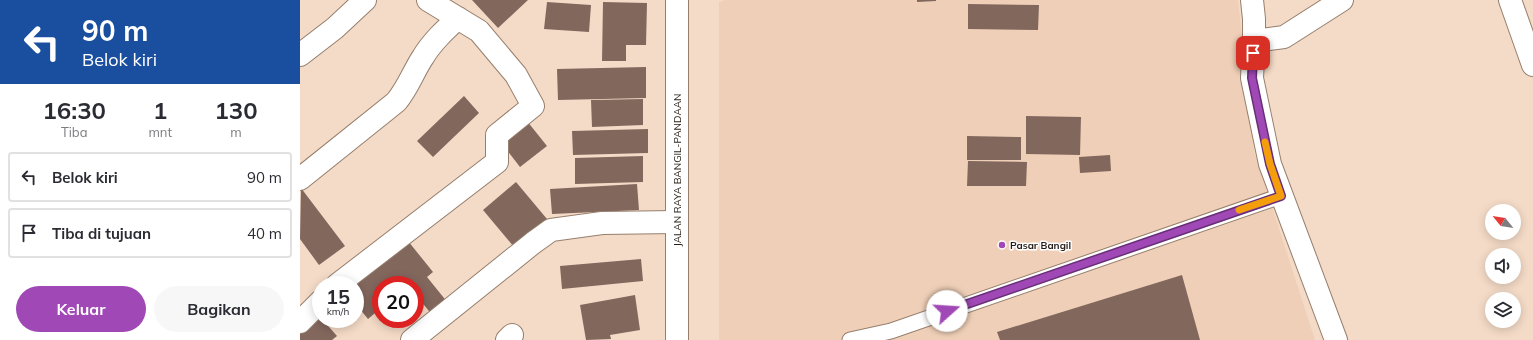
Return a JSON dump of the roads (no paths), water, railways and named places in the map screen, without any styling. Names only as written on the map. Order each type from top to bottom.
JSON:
[{"type":"street","points":[[300,56],[335,28],[365,0]]},
{"type":"street","points":[[349,276],[497,162],[497,135],[533,106],[516,75],[479,31],[428,0]]},
{"type":"street","name":"JALAN RAYA BANGIL-PANDAAN","points":[[677,0],[677,340]]},
{"type":"street","points":[[1252,0],[1254,19],[1252,78],[1270,164],[1336,340]]},
{"type":"street","points":[[1254,41],[1284,37],[1342,0]]},
{"type":"street","points":[[1510,0],[1533,65]]},
{"type":"street","points":[[300,178],[396,102],[404,93],[422,58],[429,48],[458,18]]},
{"type":"street","points":[[412,340],[550,230],[602,223],[676,222]]},
{"type":"street","points":[[300,322],[312,310]]},
{"type":"lane","points":[[850,340],[891,330],[1281,196]]},
{"type":"place","name":"Pasar Bangil","points":[[1002,245]]}]
